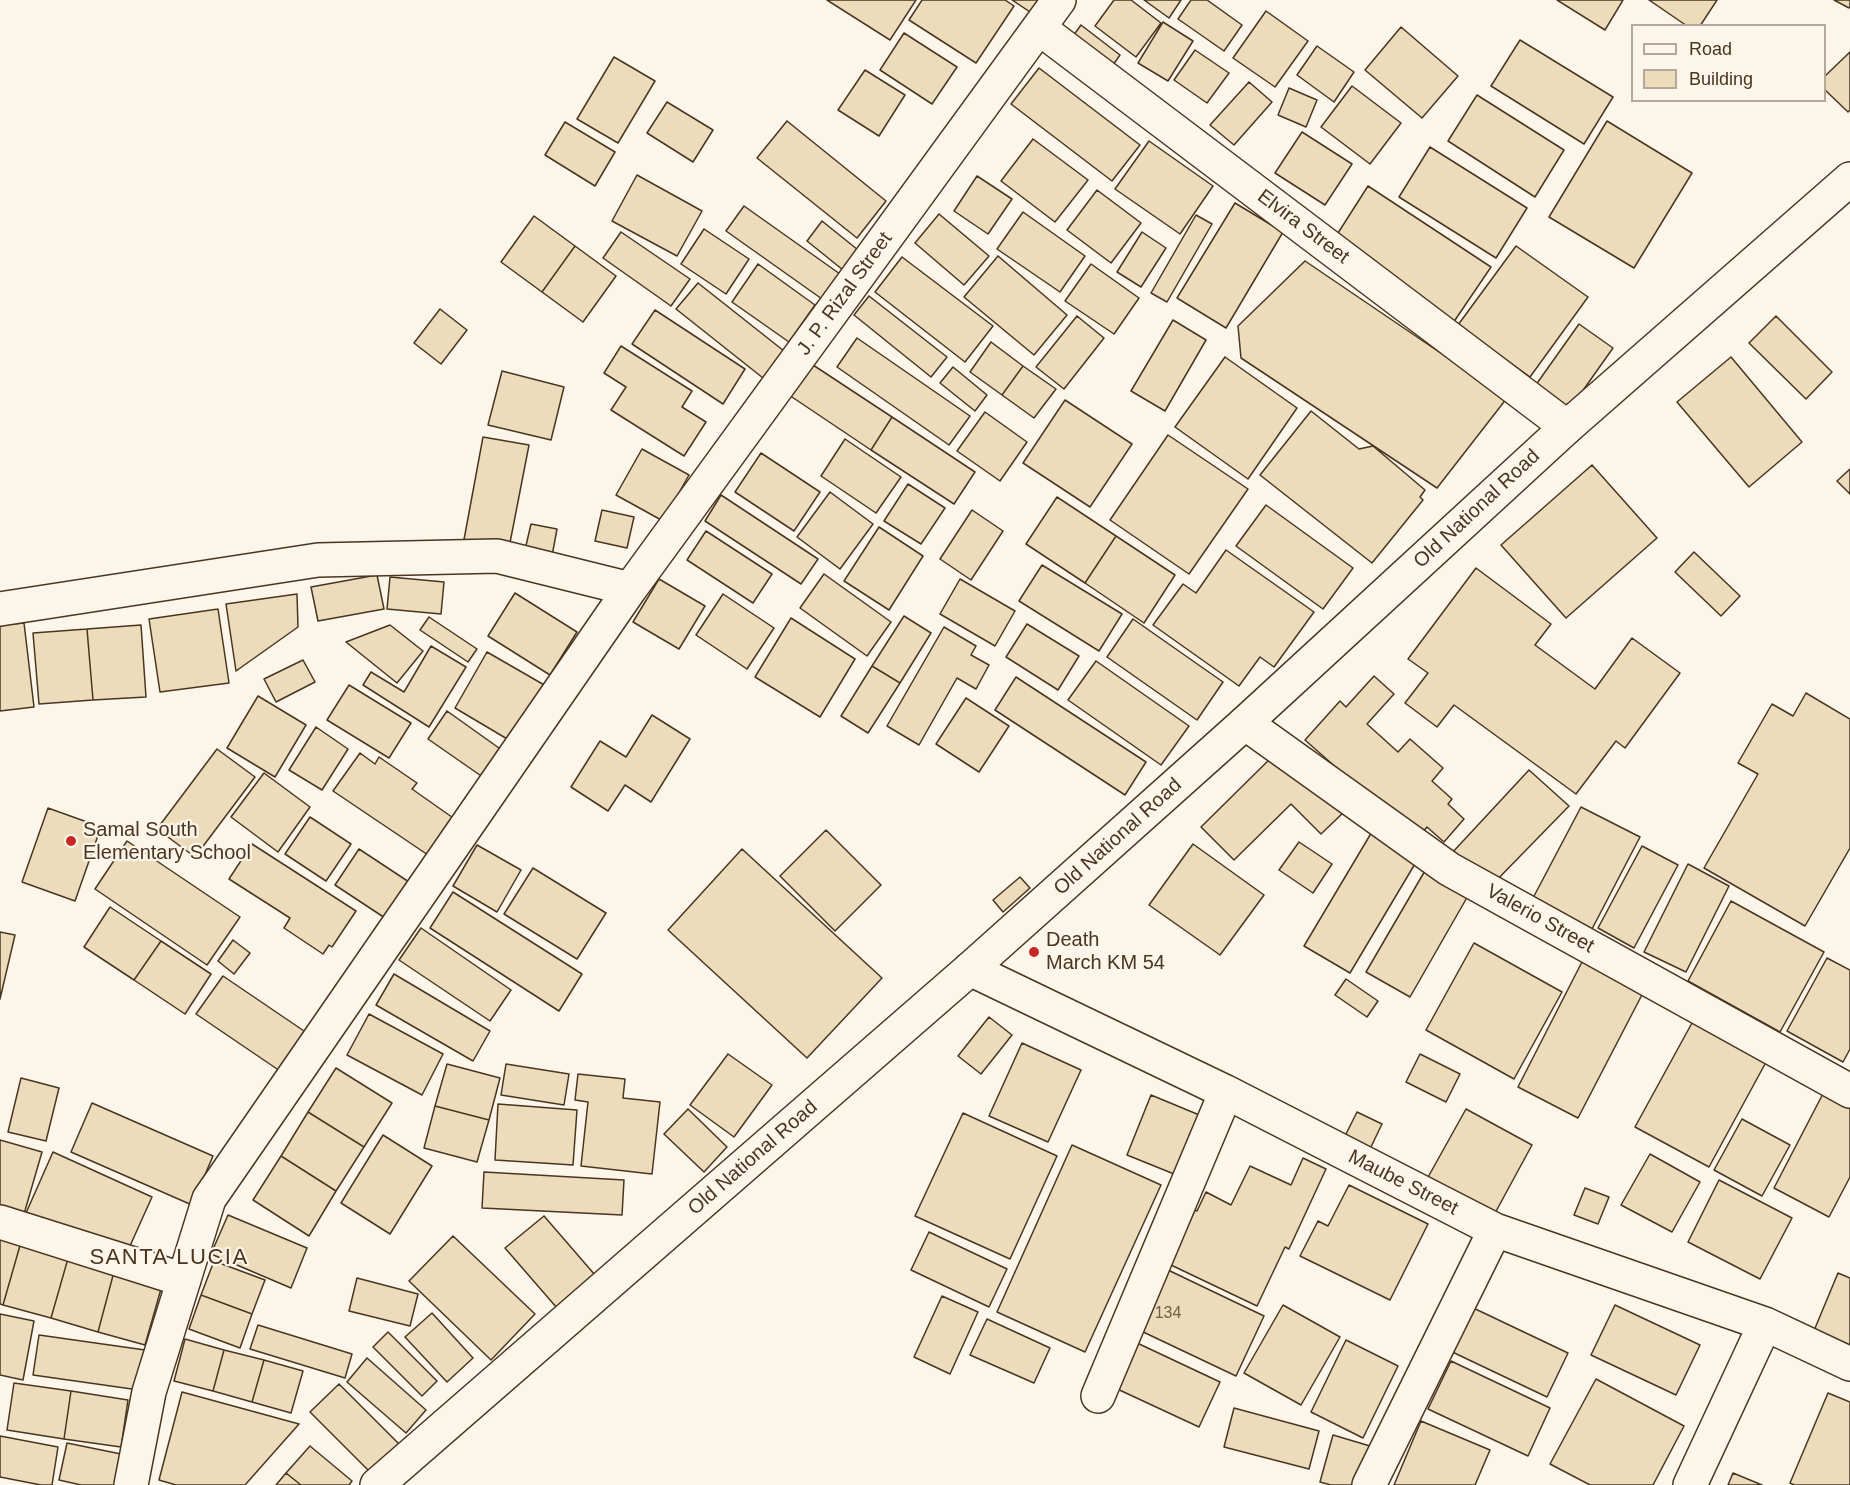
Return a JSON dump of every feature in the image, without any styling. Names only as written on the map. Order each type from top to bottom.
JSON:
[{"type":"street","name":"J. P. Rizal Street","points":[[131,1485],[149,1392],[209,1199],[630,588],[1059,0]]},
{"type":"street","name":"Elvira Street","points":[[1039,28],[1567,427]]},
{"type":"street","name":"Old National Road","points":[[377,1485],[970,969],[1245,723],[1567,427],[1850,179]]},
{"type":"street","points":[[0,609],[318,560],[497,556],[630,588]]},
{"type":"street","name":"Valerio Street","points":[[1245,723],[1449,869],[1850,1091]]},
{"type":"street","name":"Maube Street","points":[[970,969],[1226,1092],[1495,1230],[1765,1324],[1850,1364]]},
{"type":"street","points":[[1098,1396],[1226,1092]]},
{"type":"street","points":[[0,1222],[184,1280]]},
{"type":"street","points":[[1369,1485],[1495,1230]]},
{"type":"street","points":[[1690,1485],[1765,1324]]},
{"type":"building","points":[[827,0],[916,0],[890,40]]},
{"type":"building","points":[[922,0],[1005,0],[1014,6],[976,63],[909,20]]},
{"type":"building","points":[[1012,0],[1051,0],[1039,18]]},
{"type":"building","points":[[1114,0],[1131,0],[1161,23],[1136,57],[1095,26]]},
{"type":"building","points":[[1144,0],[1181,0],[1169,18]]},
{"type":"building","points":[[1191,0],[1207,0],[1242,25],[1224,51],[1178,19]]},
{"type":"building","points":[[1557,0],[1623,0],[1605,30]]},
{"type":"building","points":[[1649,0],[1717,0],[1701,24],[1684,24]]},
{"type":"building","points":[[1834,0],[1850,0],[1850,6],[1849,8]]},
{"type":"building","points":[[1266,11],[1308,41],[1275,87],[1233,58]]},
{"type":"building","points":[[1163,22],[1193,41],[1168,81],[1138,63]]},
{"type":"building","points":[[1081,25],[1120,55],[1108,72],[1068,43]]},
{"type":"building","points":[[1401,27],[1458,76],[1422,118],[1365,70]]},
{"type":"building","points":[[904,33],[957,67],[932,104],[880,70]]},
{"type":"building","points":[[1520,40],[1613,97],[1584,144],[1491,86]]},
{"type":"building","points":[[1317,46],[1354,72],[1334,102],[1297,75]]},
{"type":"building","points":[[1195,50],[1229,73],[1207,103],[1174,80]]},
{"type":"building","points":[[1850,52],[1850,110],[1848,112],[1826,91],[1826,75]]},
{"type":"building","points":[[614,57],[655,81],[618,143],[577,119]]},
{"type":"building","points":[[1039,68],[1140,145],[1112,181],[1011,104]]},
{"type":"building","points":[[865,70],[905,95],[879,136],[838,110]]},
{"type":"building","points":[[1249,82],[1272,102],[1234,145],[1210,125]]},
{"type":"building","points":[[1352,86],[1401,123],[1370,164],[1321,127]]},
{"type":"building","points":[[1289,88],[1317,100],[1306,127],[1278,115]]},
{"type":"building","points":[[1477,95],[1564,150],[1535,197],[1448,141]]},
{"type":"building","points":[[667,102],[713,130],[693,162],[647,133]]},
{"type":"building","points":[[787,121],[886,201],[857,238],[757,158]]},
{"type":"building","points":[[1607,121],[1692,173],[1634,268],[1549,217]]},
{"type":"building","points":[[565,122],[615,152],[595,186],[545,155]]},
{"type":"building","points":[[1302,132],[1352,164],[1325,205],[1275,173]]},
{"type":"building","points":[[1033,139],[1088,180],[1055,222],[1001,181]]},
{"type":"building","points":[[1149,141],[1213,186],[1180,234],[1115,189]]},
{"type":"building","points":[[1430,147],[1527,208],[1496,258],[1399,197]]},
{"type":"building","points":[[637,175],[702,211],[677,256],[612,221]]},
{"type":"building","points":[[977,176],[1012,199],[988,234],[954,211]]},
{"type":"building","points":[[1368,186],[1491,267],[1451,326],[1331,244]]},
{"type":"building","points":[[1097,190],[1141,223],[1111,263],[1067,230]]},
{"type":"building","points":[[1235,203],[1283,232],[1226,328],[1177,298]]},
{"type":"building","points":[[744,206],[840,274],[822,299],[726,231]]},
{"type":"building","points":[[1023,212],[1085,256],[1060,292],[997,249]]},
{"type":"building","points":[[939,214],[989,256],[964,285],[915,243]]},
{"type":"building","points":[[1196,215],[1212,224],[1167,302],[1151,293]]},
{"type":"building","points":[[534,216],[575,246],[542,292],[501,262]]},
{"type":"building","points":[[822,221],[868,258],[853,278],[807,241]]},
{"type":"building","points":[[704,229],[749,259],[726,294],[681,264]]},
{"type":"building","points":[[621,232],[690,279],[671,306],[603,258]]},
{"type":"building","points":[[1142,232],[1166,248],[1141,287],[1117,272]]},
{"type":"building","points":[[575,246],[616,276],[583,322],[542,292]]},
{"type":"building","points":[[1516,246],[1588,297],[1530,377],[1458,325]]},
{"type":"building","points":[[998,256],[1067,315],[1034,355],[964,297]]},
{"type":"building","points":[[902,257],[993,326],[965,362],[875,292]]},
{"type":"building","points":[[1305,261],[1507,398],[1437,488],[1241,358],[1238,326]]},
{"type":"building","points":[[758,264],[815,305],[789,342],[732,302]]},
{"type":"building","points":[[1091,264],[1139,298],[1114,334],[1065,301]]},
{"type":"building","points":[[698,283],[784,351],[763,378],[676,309]]},
{"type":"building","points":[[869,296],[947,357],[931,377],[854,315]]},
{"type":"building","points":[[440,309],[467,330],[441,364],[414,343]]},
{"type":"building","points":[[655,310],[745,369],[723,404],[632,344]]},
{"type":"building","points":[[1077,316],[1104,338],[1064,389],[1036,367]]},
{"type":"building","points":[[1776,316],[1832,372],[1806,399],[1749,343]]},
{"type":"building","points":[[1173,320],[1206,340],[1165,411],[1131,391]]},
{"type":"building","points":[[1579,324],[1613,348],[1567,413],[1533,389]]},
{"type":"building","points":[[857,338],[970,416],[949,445],[837,367]]},
{"type":"building","points":[[991,342],[1023,366],[1002,395],[970,372]]},
{"type":"building","points":[[621,346],[692,391],[682,407],[706,422],[684,456],[611,410],[626,387],[604,373]]},
{"type":"building","points":[[1225,357],[1297,408],[1248,479],[1175,427]]},
{"type":"building","points":[[1731,357],[1802,442],[1749,487],[1677,402]]},
{"type":"building","points":[[810,363],[892,417],[871,450],[789,395]]},
{"type":"building","points":[[1023,366],[1056,389],[1034,418],[1002,395]]},
{"type":"building","points":[[953,367],[987,395],[975,411],[940,383]]},
{"type":"building","points":[[502,371],[564,387],[551,440],[488,425]]},
{"type":"building","points":[[1065,400],[1132,444],[1090,507],[1023,463]]},
{"type":"building","points":[[1311,411],[1359,449],[1373,446],[1425,490],[1420,497],[1423,500],[1372,563],[1260,475]]},
{"type":"building","points":[[985,412],[1027,442],[1000,481],[957,451]]},
{"type":"building","points":[[892,417],[975,472],[954,504],[871,450]]},
{"type":"building","points":[[1168,435],[1248,489],[1189,574],[1110,520]]},
{"type":"building","points":[[483,437],[529,445],[508,553],[463,545]]},
{"type":"building","points":[[845,439],[901,477],[876,513],[821,476]]},
{"type":"building","points":[[642,449],[689,475],[663,521],[616,495]]},
{"type":"building","points":[[761,453],[820,492],[794,531],[735,492]]},
{"type":"building","points":[[1592,465],[1657,538],[1566,618],[1501,545]]},
{"type":"building","points":[[1850,469],[1850,494],[1837,481]]},
{"type":"building","points":[[908,484],[945,508],[921,544],[884,521]]},
{"type":"building","points":[[830,492],[873,524],[840,569],[797,537]]},
{"type":"building","points":[[721,495],[818,559],[801,584],[705,521]]},
{"type":"building","points":[[1057,497],[1116,536],[1085,583],[1026,544]]},
{"type":"building","points":[[1266,505],[1353,568],[1323,609],[1236,546]]},
{"type":"building","points":[[602,510],[634,517],[627,548],[595,541]]},
{"type":"building","points":[[972,510],[1003,531],[971,580],[940,559]]},
{"type":"building","points":[[531,524],[557,529],[552,556],[525,550]]},
{"type":"building","points":[[879,527],[923,556],[889,610],[844,581]]},
{"type":"building","points":[[706,531],[772,574],[753,603],[687,560]]},
{"type":"building","points":[[1116,536],[1175,575],[1144,623],[1085,583]]},
{"type":"building","points":[[1226,550],[1314,612],[1274,667],[1260,657],[1239,686],[1153,625],[1183,584],[1196,593]]},
{"type":"building","points":[[1694,552],[1740,596],[1721,616],[1675,572]]},
{"type":"building","points":[[1042,565],[1122,614],[1099,651],[1019,601]]},
{"type":"building","points":[[1476,568],[1551,624],[1535,645],[1595,689],[1632,638],[1680,673],[1625,748],[1616,741],[1576,794],[1454,705],[1437,727],[1405,703],[1428,673],[1408,659]]},
{"type":"building","points":[[824,574],[891,622],[867,656],[800,608]]},
{"type":"building","points":[[377,575],[384,609],[318,621],[311,587]]},
{"type":"building","points":[[390,577],[444,582],[441,614],[387,609]]},
{"type":"building","points":[[659,579],[705,606],[679,649],[633,622]]},
{"type":"building","points":[[960,579],[1015,611],[995,646],[940,614]]},
{"type":"building","points":[[515,593],[577,632],[550,675],[488,636]]},
{"type":"building","points":[[297,594],[298,627],[236,671],[226,604]]},
{"type":"building","points":[[723,594],[774,628],[747,669],[696,635]]},
{"type":"building","points":[[218,609],[229,683],[160,692],[149,619]]},
{"type":"building","points":[[904,616],[931,633],[900,683],[872,666]]},
{"type":"building","points":[[429,617],[477,649],[468,662],[420,630]]},
{"type":"building","points":[[791,618],[855,659],[820,717],[755,677]]},
{"type":"building","points":[[1133,619],[1223,682],[1197,720],[1107,657]]},
{"type":"building","points":[[24,623],[34,707],[0,711],[0,625]]},
{"type":"building","points":[[1027,624],[1079,656],[1058,690],[1006,657]]},
{"type":"building","points":[[141,625],[146,697],[93,700],[87,629]]},
{"type":"building","points":[[390,625],[423,651],[397,683],[346,642]]},
{"type":"building","points":[[944,627],[976,646],[971,655],[989,665],[976,689],[957,678],[919,745],[887,726]]},
{"type":"building","points":[[87,629],[93,700],[39,704],[33,633]]},
{"type":"building","points":[[431,646],[466,667],[429,727],[363,685],[371,672],[404,692]]},
{"type":"building","points":[[487,652],[546,686],[514,743],[455,708]]},
{"type":"building","points":[[303,660],[315,682],[276,702],[264,679]]},
{"type":"building","points":[[1096,661],[1189,726],[1161,765],[1068,700]]},
{"type":"building","points":[[872,666],[900,683],[868,733],[841,716]]},
{"type":"building","points":[[1374,676],[1394,694],[1367,724],[1398,752],[1410,739],[1443,768],[1432,781],[1452,799],[1448,804],[1464,819],[1444,842],[1427,827],[1417,839],[1305,740],[1340,701],[1346,707]]},
{"type":"building","points":[[1016,677],[1146,762],[1125,795],[995,710]]},
{"type":"building","points":[[349,685],[411,723],[389,758],[327,720]]},
{"type":"building","points":[[1806,693],[1850,719],[1850,848],[1805,926],[1704,868],[1758,774],[1738,763],[1772,704],[1793,716]]},
{"type":"building","points":[[258,696],[306,725],[275,777],[227,748]]},
{"type":"building","points":[[966,698],[1009,726],[979,772],[936,744]]},
{"type":"building","points":[[447,711],[506,753],[487,780],[428,739]]},
{"type":"building","points":[[652,715],[690,739],[651,802],[625,785],[608,811],[571,787],[600,741],[626,757]]},
{"type":"building","points":[[316,727],[348,749],[322,790],[289,770]]},
{"type":"building","points":[[217,749],[255,777],[195,857],[157,829]]},
{"type":"building","points":[[1277,752],[1345,811],[1321,834],[1291,804],[1234,860],[1201,827]]},
{"type":"building","points":[[360,753],[375,764],[379,757],[417,783],[412,789],[459,822],[434,859],[333,791]]},
{"type":"building","points":[[1529,770],[1569,806],[1491,886],[1451,854]]},
{"type":"building","points":[[264,773],[310,807],[278,852],[231,817]]},
{"type":"building","points":[[1581,807],[1640,837],[1592,929],[1533,898]]},
{"type":"building","points":[[48,808],[101,827],[75,901],[22,882]]},
{"type":"building","points":[[310,817],[351,844],[326,881],[285,854]]},
{"type":"building","points":[[1376,825],[1422,852],[1350,973],[1304,946]]},
{"type":"building","points":[[826,830],[881,885],[835,931],[780,876]]},
{"type":"building","points":[[127,841],[240,917],[207,965],[95,889]]},
{"type":"building","points":[[1299,842],[1332,864],[1313,893],[1279,870]]},
{"type":"building","points":[[252,844],[356,911],[332,947],[329,945],[323,954],[284,928],[290,918],[229,879]]},
{"type":"building","points":[[1193,844],[1264,895],[1220,955],[1149,905]]},
{"type":"building","points":[[477,845],[521,870],[497,912],[453,886]]},
{"type":"building","points":[[1642,846],[1678,865],[1634,948],[1598,928]]},
{"type":"building","points":[[359,849],[409,882],[385,918],[335,885]]},
{"type":"building","points":[[742,849],[882,978],[807,1058],[668,930]]},
{"type":"building","points":[[1688,864],[1729,886],[1686,972],[1644,952]]},
{"type":"building","points":[[533,868],[606,913],[577,959],[504,914]]},
{"type":"building","points":[[1426,869],[1469,894],[1410,997],[1366,972]]},
{"type":"building","points":[[1020,877],[1030,888],[1003,912],[993,900]]},
{"type":"building","points":[[453,892],[582,974],[559,1011],[430,928]]},
{"type":"building","points":[[1731,901],[1824,952],[1780,1032],[1688,981]]},
{"type":"building","points":[[110,907],[161,941],[134,980],[84,947]]},
{"type":"building","points":[[421,928],[511,990],[490,1021],[399,960]]},
{"type":"building","points":[[0,932],[15,935],[0,999]]},
{"type":"building","points":[[233,940],[250,953],[234,974],[218,961]]},
{"type":"building","points":[[161,941],[211,974],[185,1014],[134,980]]},
{"type":"building","points":[[1474,943],[1562,992],[1514,1079],[1426,1030]]},
{"type":"building","points":[[1584,958],[1645,989],[1578,1118],[1518,1087]]},
{"type":"building","points":[[1827,958],[1850,970],[1850,1049],[1843,1062],[1787,1031]]},
{"type":"building","points":[[394,974],[490,1031],[473,1061],[376,1005]]},
{"type":"building","points":[[223,976],[307,1033],[280,1071],[196,1014]]},
{"type":"building","points":[[1346,979],[1378,1001],[1367,1017],[1335,995]]},
{"type":"building","points":[[1698,1012],[1771,1053],[1709,1167],[1635,1127]]},
{"type":"building","points":[[369,1014],[443,1054],[422,1095],[347,1055]]},
{"type":"building","points":[[989,1017],[1012,1035],[981,1074],[958,1056]]},
{"type":"building","points":[[1022,1043],[1081,1070],[1048,1142],[989,1116]]},
{"type":"building","points":[[728,1054],[772,1085],[734,1137],[690,1105]]},
{"type":"building","points":[[1420,1054],[1460,1074],[1446,1102],[1406,1082]]},
{"type":"building","points":[[447,1064],[500,1078],[489,1120],[435,1106]]},
{"type":"building","points":[[506,1064],[569,1074],[564,1105],[501,1095]]},
{"type":"building","points":[[336,1068],[392,1103],[364,1147],[308,1112]]},
{"type":"building","points":[[578,1074],[625,1079],[623,1098],[660,1102],[652,1174],[581,1166],[588,1102],[575,1100]]},
{"type":"building","points":[[21,1078],[59,1088],[46,1141],[8,1132]]},
{"type":"building","points":[[1827,1086],[1850,1098],[1850,1177],[1829,1217],[1774,1188]]},
{"type":"building","points":[[1151,1095],[1209,1119],[1184,1178],[1127,1155]]},
{"type":"building","points":[[92,1103],[213,1156],[192,1205],[71,1152]]},
{"type":"building","points":[[498,1104],[577,1110],[573,1165],[495,1160]]},
{"type":"building","points":[[435,1106],[489,1120],[477,1162],[424,1148]]},
{"type":"building","points":[[688,1109],[727,1147],[704,1172],[664,1134]]},
{"type":"building","points":[[1466,1109],[1532,1145],[1494,1215],[1427,1179]]},
{"type":"building","points":[[308,1112],[364,1147],[336,1191],[281,1156]]},
{"type":"building","points":[[1357,1112],[1382,1124],[1370,1149],[1345,1136]]},
{"type":"building","points":[[963,1113],[1057,1156],[1010,1259],[915,1216]]},
{"type":"building","points":[[1742,1119],[1790,1145],[1762,1196],[1714,1170]]},
{"type":"building","points":[[383,1135],[432,1166],[390,1234],[341,1203]]},
{"type":"building","points":[[0,1140],[42,1152],[24,1214],[0,1207]]},
{"type":"building","points":[[1072,1145],[1161,1185],[1085,1352],[997,1312]]},
{"type":"building","points":[[53,1152],[152,1197],[125,1257],[26,1213]]},
{"type":"building","points":[[1650,1154],[1700,1182],[1672,1232],[1621,1205]]},
{"type":"building","points":[[281,1156],[336,1191],[309,1236],[253,1200]]},
{"type":"building","points":[[1303,1158],[1326,1169],[1289,1249],[1285,1247],[1257,1306],[1171,1265],[1195,1210],[1197,1211],[1206,1192],[1231,1205],[1250,1166],[1291,1185]]},
{"type":"building","points":[[484,1172],[624,1180],[622,1215],[482,1208]]},
{"type":"building","points":[[1719,1180],[1792,1218],[1760,1279],[1688,1242]]},
{"type":"building","points":[[1349,1185],[1428,1224],[1390,1300],[1300,1256],[1318,1221],[1328,1226]]},
{"type":"building","points":[[1585,1188],[1609,1197],[1598,1224],[1574,1215]]},
{"type":"building","points":[[228,1215],[307,1248],[291,1288],[211,1254]]},
{"type":"building","points":[[544,1216],[595,1275],[557,1308],[505,1248]]},
{"type":"building","points":[[929,1232],[1007,1269],[989,1307],[911,1270]]},
{"type":"building","points":[[0,1236],[21,1242],[3,1305],[0,1304]]},
{"type":"building","points":[[453,1236],[535,1314],[491,1360],[409,1281]]},
{"type":"building","points":[[21,1242],[69,1255],[51,1318],[3,1305]]},
{"type":"building","points":[[69,1255],[115,1268],[98,1332],[51,1318]]},
{"type":"building","points":[[214,1261],[265,1280],[252,1314],[201,1295]]},
{"type":"building","points":[[115,1268],[163,1282],[145,1345],[98,1332]]},
{"type":"building","points":[[1168,1270],[1264,1316],[1236,1376],[1139,1330]]},
{"type":"building","points":[[1838,1273],[1850,1278],[1850,1349],[1813,1333]]},
{"type":"building","points":[[357,1278],[418,1294],[410,1326],[349,1311]]},
{"type":"building","points":[[201,1295],[252,1314],[240,1348],[189,1329]]},
{"type":"building","points":[[942,1296],[978,1312],[950,1374],[914,1357]]},
{"type":"building","points":[[1283,1305],[1340,1337],[1301,1405],[1244,1373]]},
{"type":"building","points":[[1467,1305],[1568,1353],[1547,1397],[1446,1349]]},
{"type":"building","points":[[1615,1305],[1700,1345],[1676,1395],[1591,1355]]},
{"type":"building","points":[[432,1313],[473,1358],[447,1382],[405,1337]]},
{"type":"building","points":[[0,1314],[34,1321],[23,1380],[0,1375]]},
{"type":"building","points":[[987,1319],[1050,1348],[1034,1383],[970,1355]]},
{"type":"building","points":[[258,1325],[352,1354],[345,1378],[250,1349]]},
{"type":"building","points":[[388,1332],[437,1381],[422,1396],[373,1347]]},
{"type":"building","points":[[39,1335],[145,1350],[139,1390],[33,1375]]},
{"type":"building","points":[[185,1339],[224,1350],[213,1391],[174,1381]]},
{"type":"building","points":[[1346,1340],[1398,1366],[1363,1438],[1311,1412]]},
{"type":"building","points":[[1135,1342],[1220,1382],[1199,1427],[1113,1387]]},
{"type":"building","points":[[224,1350],[264,1360],[252,1402],[213,1391]]},
{"type":"building","points":[[367,1358],[426,1410],[406,1433],[347,1382]]},
{"type":"building","points":[[264,1360],[303,1371],[291,1413],[252,1402]]},
{"type":"building","points":[[1451,1361],[1550,1408],[1528,1456],[1428,1409]]},
{"type":"building","points":[[1596,1379],[1684,1426],[1653,1485],[1590,1485],[1550,1464]]},
{"type":"building","points":[[14,1383],[71,1391],[64,1439],[7,1430]]},
{"type":"building","points":[[339,1384],[402,1447],[374,1476],[310,1412]]},
{"type":"building","points":[[71,1391],[128,1400],[121,1447],[64,1439]]},
{"type":"building","points":[[182,1392],[299,1424],[245,1485],[176,1485],[159,1480]]},
{"type":"building","points":[[1828,1393],[1850,1402],[1850,1485],[1794,1485],[1790,1483]]},
{"type":"building","points":[[1234,1408],[1319,1431],[1309,1469],[1224,1447]]},
{"type":"building","points":[[1421,1421],[1490,1450],[1475,1485],[1394,1485]]},
{"type":"building","points":[[1333,1435],[1370,1446],[1358,1485],[1331,1485],[1320,1482]]},
{"type":"building","points":[[0,1436],[58,1447],[52,1485],[0,1477]]},
{"type":"building","points":[[67,1443],[121,1454],[115,1485],[81,1485],[59,1480]]},
{"type":"building","points":[[310,1446],[352,1481],[349,1485],[301,1485],[286,1473]]},
{"type":"building","points":[[286,1473],[301,1485],[276,1485]]},
{"type":"building","points":[[1733,1473],[1762,1485],[1728,1485]]},
{"type":"place","name":"Samal South Elementary School","points":[[71,841]]},
{"type":"place","name":"Death March KM 54","points":[[1034,952]]},
{"type":"district","name":"SANTA LUCIA","points":[[169,1258]]}]
